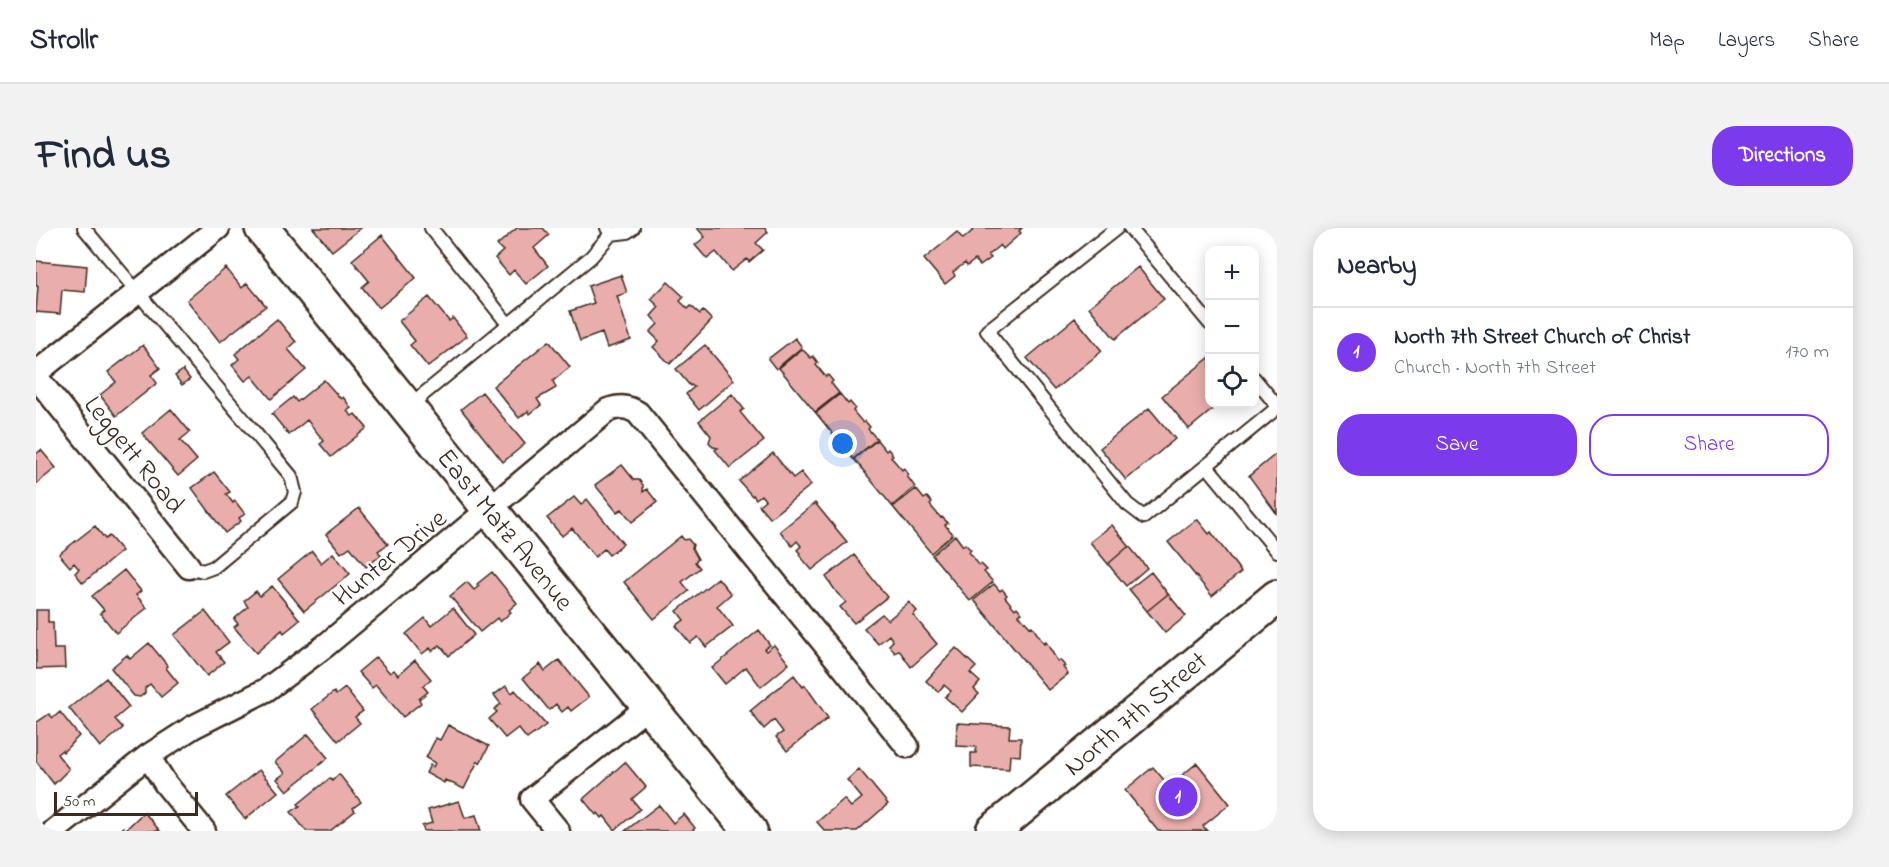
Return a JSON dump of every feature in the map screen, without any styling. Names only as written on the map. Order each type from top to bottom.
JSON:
[{"type":"street","points":[[36,375],[218,228]]},
{"type":"street","name":"East Matz Avenue","points":[[262,228],[750,831]]},
{"type":"street","name":"Leggett Road","points":[[36,375],[189,567]]},
{"type":"street","name":"Hunter Drive","points":[[54,831],[148,756],[193,727],[229,711],[266,690],[325,646],[608,411],[619,406],[638,413],[907,746]]},
{"type":"street","name":"North 7th Street","points":[[993,831],[1277,597]]},
{"type":"street","points":[[558,831],[532,799],[649,706]]},
{"type":"street","points":[[148,756],[165,783],[204,831]]},
{"type":"lane","points":[[84,228],[291,477],[295,492],[292,502],[214,567],[202,571],[189,567]]},
{"type":"lane","points":[[431,228],[508,324]]},
{"type":"lane","points":[[407,407],[591,257],[609,231],[627,232],[633,228]]},
{"type":"lane","points":[[1117,228],[987,331],[1127,504],[1144,517],[1277,407],[1259,384]]},
{"type":"lane","points":[[1130,228],[1205,319]]},
{"type":"lane","points":[[1207,466],[1277,551]]},
{"type":"building","points":[[313,228],[361,228],[332,251]]},
{"type":"building","points":[[517,228],[543,228],[549,235],[534,248],[548,266],[526,284],[514,270],[509,275],[495,258],[503,251],[497,245]]},
{"type":"building","points":[[697,228],[765,228],[768,232],[756,243],[763,250],[749,262],[747,259],[732,271],[716,252],[707,259],[695,245],[705,237]]},
{"type":"building","points":[[976,228],[1022,228],[1019,231],[1021,233],[1003,249],[1000,245],[988,255],[991,258],[980,266],[975,260],[967,266],[965,263],[953,272],[955,276],[945,284],[924,259],[957,232],[963,239]]},
{"type":"building","points":[[382,235],[416,278],[379,308],[362,287],[369,281],[352,260]]},
{"type":"building","points":[[36,261],[87,266],[85,292],[62,290],[60,314],[36,312],[38,286],[36,286]]},
{"type":"building","points":[[1138,267],[1164,299],[1115,339],[1089,307]]},
{"type":"building","points":[[226,268],[242,288],[247,283],[266,306],[220,342],[187,300]]},
{"type":"building","points":[[621,275],[627,293],[617,296],[631,340],[607,348],[602,333],[580,341],[570,311],[594,303],[588,286]]},
{"type":"building","points":[[668,282],[684,297],[680,301],[688,309],[691,306],[700,314],[703,311],[712,320],[670,364],[653,347],[659,341],[650,332],[658,324],[651,316],[659,307],[651,299]]},
{"type":"building","points":[[429,297],[449,321],[453,318],[467,336],[428,367],[410,345],[415,341],[399,321]]},
{"type":"building","points":[[1075,318],[1102,351],[1054,390],[1027,358]]},
{"type":"building","points":[[277,319],[296,342],[288,349],[306,370],[271,399],[252,376],[245,381],[232,365],[239,359],[235,354]]},
{"type":"building","points":[[795,338],[802,347],[776,369],[768,359]]},
{"type":"building","points":[[549,341],[570,367],[553,381],[556,388],[537,399],[541,405],[530,414],[528,411],[519,418],[493,386]]},
{"type":"building","points":[[143,345],[160,368],[151,375],[157,383],[116,416],[100,395],[116,382],[108,372]]},
{"type":"building","points":[[705,345],[734,380],[699,410],[686,394],[694,387],[690,386],[676,369]]},
{"type":"building","points":[[802,349],[811,358],[813,356],[818,363],[816,365],[826,377],[828,375],[833,381],[831,383],[839,393],[815,412],[779,368]]},
{"type":"building","points":[[1205,361],[1205,408],[1214,408],[1189,429],[1162,396]]},
{"type":"building","points":[[183,370],[190,379],[182,385],[175,376]]},
{"type":"building","points":[[324,380],[341,399],[343,397],[351,408],[347,411],[352,416],[355,414],[367,428],[331,457],[320,444],[324,441],[307,420],[289,435],[272,414],[293,397],[297,402]]},
{"type":"building","points":[[482,392],[525,444],[503,462],[461,409]]},
{"type":"building","points":[[732,394],[744,409],[740,412],[764,441],[730,468],[715,450],[718,448],[713,447],[709,442],[711,436],[699,421]]},
{"type":"building","points":[[840,394],[848,404],[850,402],[855,408],[853,411],[863,423],[865,421],[870,427],[868,429],[877,439],[853,459],[816,413]]},
{"type":"building","points":[[1149,408],[1175,439],[1126,480],[1100,448]]},
{"type":"building","points":[[171,409],[190,432],[180,440],[197,460],[178,476],[142,433]]},
{"type":"building","points":[[877,440],[886,451],[888,449],[893,455],[891,457],[902,470],[904,468],[915,487],[892,506],[854,459]]},
{"type":"building","points":[[41,450],[56,468],[36,484],[36,454]]},
{"type":"building","points":[[773,453],[793,478],[801,472],[811,485],[770,518],[759,505],[765,500],[761,495],[756,499],[739,481]]},
{"type":"building","points":[[1277,453],[1277,514],[1249,476]]},
{"type":"building","points":[[622,465],[634,480],[639,480],[643,485],[643,492],[647,489],[657,502],[632,522],[622,509],[617,512],[595,485]]},
{"type":"building","points":[[214,472],[230,492],[226,494],[245,514],[239,518],[241,521],[225,533],[192,488]]},
{"type":"building","points":[[916,489],[924,499],[927,497],[932,503],[930,505],[948,523],[945,525],[953,534],[931,553],[893,507]]},
{"type":"building","points":[[574,497],[581,505],[587,499],[623,544],[609,555],[604,549],[595,557],[572,528],[562,536],[547,518]]},
{"type":"building","points":[[815,503],[847,542],[812,570],[799,555],[797,550],[801,546],[797,541],[792,546],[780,531]]},
{"type":"building","points":[[359,508],[388,544],[378,551],[381,555],[366,567],[350,547],[341,553],[326,534]]},
{"type":"building","points":[[1197,519],[1209,534],[1211,532],[1241,572],[1212,596],[1168,542]]},
{"type":"building","points":[[1112,525],[1129,546],[1108,564],[1090,542]]},
{"type":"building","points":[[95,526],[105,539],[109,536],[122,551],[83,583],[75,573],[79,569],[74,563],[70,567],[59,554]]},
{"type":"building","points":[[955,535],[963,546],[965,544],[971,550],[969,552],[979,565],[981,564],[987,570],[984,572],[993,582],[970,601],[932,555]]},
{"type":"building","points":[[681,536],[693,545],[692,548],[698,559],[695,562],[700,568],[682,582],[689,591],[654,619],[624,582]]},
{"type":"building","points":[[1129,546],[1147,568],[1126,586],[1108,564]]},
{"type":"building","points":[[312,551],[321,563],[333,553],[350,574],[304,611],[278,579]]},
{"type":"building","points":[[854,555],[887,597],[854,623],[840,607],[846,602],[826,577]]},
{"type":"building","points":[[124,570],[141,591],[136,595],[147,608],[116,633],[100,613],[104,610],[92,596]]},
{"type":"building","points":[[492,572],[517,603],[500,622],[497,618],[480,632],[450,596],[467,582],[474,590],[479,586],[477,584]]},
{"type":"building","points":[[1151,572],[1168,594],[1147,611],[1129,589]]},
{"type":"building","points":[[718,578],[731,594],[717,606],[733,626],[706,647],[698,637],[690,643],[676,626],[684,620],[677,611]]},
{"type":"building","points":[[994,584],[1000,591],[1002,589],[1007,595],[1005,597],[1015,609],[1017,607],[1022,613],[1019,615],[1030,627],[1032,626],[1044,644],[1046,642],[1058,662],[1060,660],[1065,666],[1063,667],[1068,674],[1048,690],[974,600]]},
{"type":"building","points":[[272,586],[300,620],[284,633],[282,630],[256,653],[234,627],[238,624],[234,619],[248,607],[244,601],[256,591],[260,596]]},
{"type":"building","points":[[1168,594],[1186,616],[1165,633],[1147,611]]},
{"type":"building","points":[[909,602],[917,611],[913,615],[937,644],[911,667],[899,650],[895,653],[889,645],[893,641],[889,635],[878,644],[864,628],[882,614],[888,620]]},
{"type":"building","points":[[453,608],[474,635],[449,656],[440,645],[422,654],[406,634],[425,618],[431,626]]},
{"type":"building","points":[[36,610],[48,610],[48,622],[53,622],[54,649],[64,649],[65,668],[36,669]]},
{"type":"building","points":[[205,611],[229,642],[216,652],[224,662],[207,676],[174,635]]},
{"type":"building","points":[[759,630],[770,645],[764,649],[766,651],[774,645],[789,664],[761,687],[746,667],[725,684],[712,668]]},
{"type":"building","points":[[149,643],[168,666],[166,668],[178,683],[161,697],[150,684],[140,697],[134,696],[111,668],[127,655],[130,659]]},
{"type":"building","points":[[956,648],[976,667],[970,673],[980,682],[974,689],[979,694],[962,712],[945,697],[951,691],[944,685],[938,692],[926,681]]},
{"type":"building","points":[[376,657],[390,673],[394,670],[398,675],[415,660],[431,679],[423,686],[428,692],[419,699],[421,703],[403,717],[376,685],[372,688],[358,672]]},
{"type":"building","points":[[559,660],[589,697],[571,711],[568,707],[562,712],[556,704],[549,710],[523,678],[540,664],[545,671]]},
{"type":"building","points":[[794,675],[803,687],[805,685],[828,718],[787,751],[776,737],[783,732],[774,720],[764,729],[750,711]]},
{"type":"building","points":[[106,678],[129,707],[115,719],[123,728],[100,747],[69,708]]},
{"type":"building","points":[[506,686],[512,693],[515,690],[546,725],[527,739],[518,728],[505,738],[489,719],[497,712],[494,709],[501,704],[494,695]]},
{"type":"building","points":[[345,688],[363,711],[355,717],[360,723],[338,741],[312,709],[334,692],[336,695]]},
{"type":"building","points":[[60,712],[79,736],[63,752],[62,750],[57,754],[69,769],[54,784],[36,761],[36,723],[49,714],[53,718]]},
{"type":"building","points":[[957,723],[1010,726],[1009,738],[1021,738],[1020,756],[1010,755],[1009,769],[971,767],[971,753],[976,753],[976,747],[956,746]]},
{"type":"building","points":[[448,725],[489,746],[480,763],[478,761],[464,789],[445,780],[444,783],[426,773],[430,765],[433,767],[435,763],[426,758],[436,738],[440,740]]},
{"type":"building","points":[[308,734],[328,758],[287,791],[277,779],[285,773],[275,762]]},
{"type":"building","points":[[625,762],[646,787],[632,799],[640,809],[615,830],[604,816],[602,818],[598,813],[596,815],[583,799]]},
{"type":"building","points":[[1197,763],[1230,804],[1203,826],[1207,831],[1158,831],[1125,790],[1153,767],[1169,786]]},
{"type":"building","points":[[859,769],[888,804],[857,831],[825,831],[817,822],[844,799],[851,807],[862,798],[847,780]]},
{"type":"building","points":[[259,770],[278,792],[245,819],[226,796]]},
{"type":"building","points":[[339,774],[361,802],[353,808],[355,811],[330,831],[306,831],[291,812],[330,778],[332,781]]},
{"type":"building","points":[[459,801],[465,818],[476,815],[481,831],[424,831],[422,826],[432,823],[428,810]]},
{"type":"building","points":[[659,805],[673,823],[684,814],[695,828],[692,831],[625,831]]},
{"type":"building","points":[[144,812],[160,831],[119,831],[123,827],[125,830]]},
{"type":"place","name":"North 7th Street Church of Christ","points":[[1178,797]]}]
